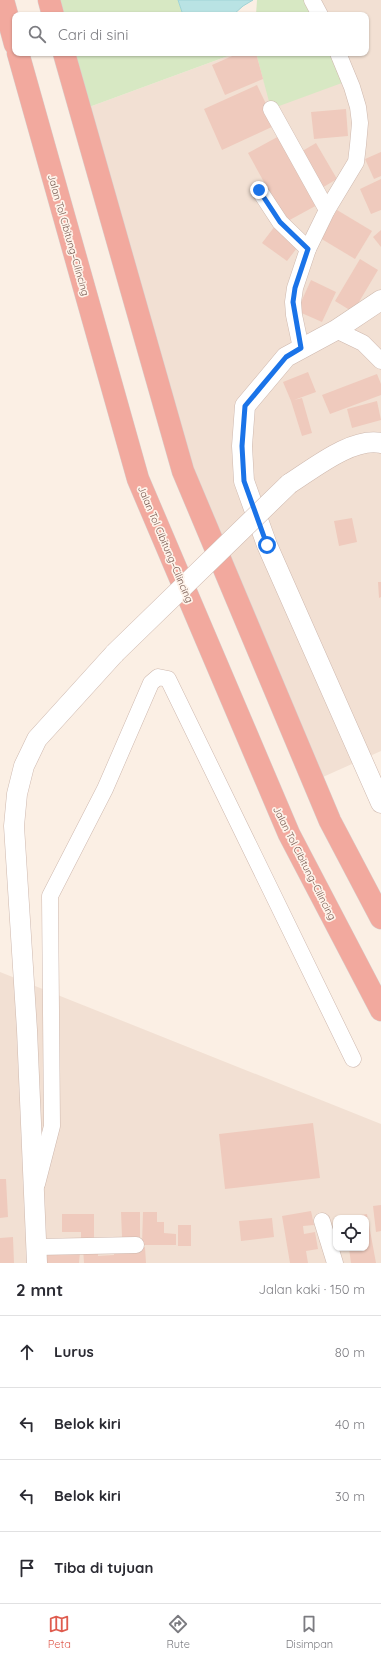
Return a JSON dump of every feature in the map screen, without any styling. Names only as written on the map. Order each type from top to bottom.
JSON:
[{"type":"highway","points":[[3,0],[12,33]]},
{"type":"highway","points":[[49,0],[52,12]]},
{"type":"highway","name":"Jalan Tol Cibitung–Cilincing","points":[[19,56],[138,480],[289,834],[381,1010]]},
{"type":"highway","points":[[65,56],[183,471],[330,821],[381,918]]},
{"type":"street","points":[[312,0],[318,12]]},
{"type":"street","points":[[301,348],[293,302],[295,288],[308,249],[327,210],[356,162],[360,123],[358,107],[352,87],[339,56]]},
{"type":"street","points":[[272,109],[327,210]]},
{"type":"street","points":[[259,190],[280,222],[308,249]]},
{"type":"street","points":[[381,300],[336,330],[286,357],[245,406],[242,446],[244,481],[267,545],[381,803]]},
{"type":"street","points":[[336,330],[363,343],[381,361]]},
{"type":"street","points":[[136,1245],[37,1255],[28,1030],[14,826],[17,794],[24,766],[37,739],[115,653],[289,484],[346,448],[376,442],[381,443]]},
{"type":"street","points":[[34,1193],[52,1126],[50,896],[105,789],[151,683],[158,677],[168,679],[353,1059]]},
{"type":"street","points":[[322,1220],[336,1263]]},
{"type":"shaded area","points":[[312,0],[381,0],[381,751],[314,781],[170,426],[81,110],[228,56],[257,56],[272,109],[334,56],[369,56],[369,12],[318,12]]},
{"type":"shaded area","points":[[0,972],[381,1124],[381,1263],[0,1263]]},
{"type":"green space","points":[[49,0],[178,0],[182,12],[52,12]]},
{"type":"green space","points":[[257,0],[312,0],[318,12],[256,12]]},
{"type":"green space","points":[[65,56],[228,56],[81,110]]},
{"type":"green space","points":[[257,56],[339,56],[350,80],[271,109]]},
{"type":"water","points":[[178,0],[253,0],[236,12],[182,12]]},
{"type":"building","points":[[232,56],[257,56],[263,79],[225,95],[212,65]]},
{"type":"building","points":[[257,85],[276,125],[222,150],[204,109]]},
{"type":"building","points":[[346,109],[348,136],[314,139],[311,112]]},
{"type":"building","points":[[281,135],[319,204],[286,222],[248,153]]},
{"type":"building","points":[[316,143],[337,179],[320,189],[299,153]]},
{"type":"building","points":[[381,152],[381,176],[374,179],[365,159]]},
{"type":"building","points":[[381,179],[381,210],[371,214],[360,189]]},
{"type":"building","points":[[337,210],[372,231],[355,259],[320,238]]},
{"type":"building","points":[[275,226],[300,244],[287,261],[262,243]]},
{"type":"building","points":[[381,230],[381,247],[373,237]]},
{"type":"building","points":[[360,259],[378,270],[353,312],[335,301]]},
{"type":"building","points":[[311,280],[336,292],[322,322],[297,311]]},
{"type":"building","points":[[308,372],[316,392],[294,400],[302,398],[312,433],[302,436],[291,401],[283,382]]},
{"type":"building","points":[[377,374],[381,384],[381,395],[330,414],[322,395]]},
{"type":"building","points":[[377,401],[381,420],[352,428],[347,409]]},
{"type":"building","points":[[352,518],[357,542],[339,546],[334,521]]},
{"type":"building","points":[[378,582],[381,582],[381,597],[379,598]]},
{"type":"building","points":[[313,1123],[320,1178],[225,1189],[219,1134]]},
{"type":"building","points":[[0,1179],[6,1179],[8,1217],[0,1218]]},
{"type":"building","points":[[381,1205],[381,1231],[376,1232],[373,1206]]},
{"type":"building","points":[[311,1211],[314,1225],[303,1226],[304,1234],[315,1232],[318,1249],[306,1251],[308,1263],[290,1263],[282,1216]]},
{"type":"building","points":[[121,1212],[140,1212],[140,1237],[122,1237]]},
{"type":"building","points":[[143,1212],[157,1212],[157,1222],[164,1222],[164,1233],[176,1234],[176,1245],[142,1245]]},
{"type":"building","points":[[62,1214],[94,1214],[94,1240],[81,1240],[81,1232],[62,1232]]},
{"type":"building","points":[[272,1218],[274,1237],[241,1241],[239,1221]]},
{"type":"building","points":[[178,1225],[191,1225],[191,1246],[178,1246]]},
{"type":"building","points":[[369,1225],[376,1263],[351,1263],[349,1251],[369,1251]]},
{"type":"building","points":[[13,1237],[14,1263],[0,1263],[0,1238]]},
{"type":"building","points":[[145,1247],[146,1263],[84,1263],[83,1248],[98,1248],[98,1256],[114,1255],[114,1248]]},
{"type":"building","points":[[45,1251],[80,1252],[79,1263],[45,1263]]},
{"type":"route","points":[[259,190],[280,222],[308,249],[304,265],[295,288],[293,302],[294,315],[301,348],[286,357],[245,406],[242,446],[244,481],[267,545]]}]
